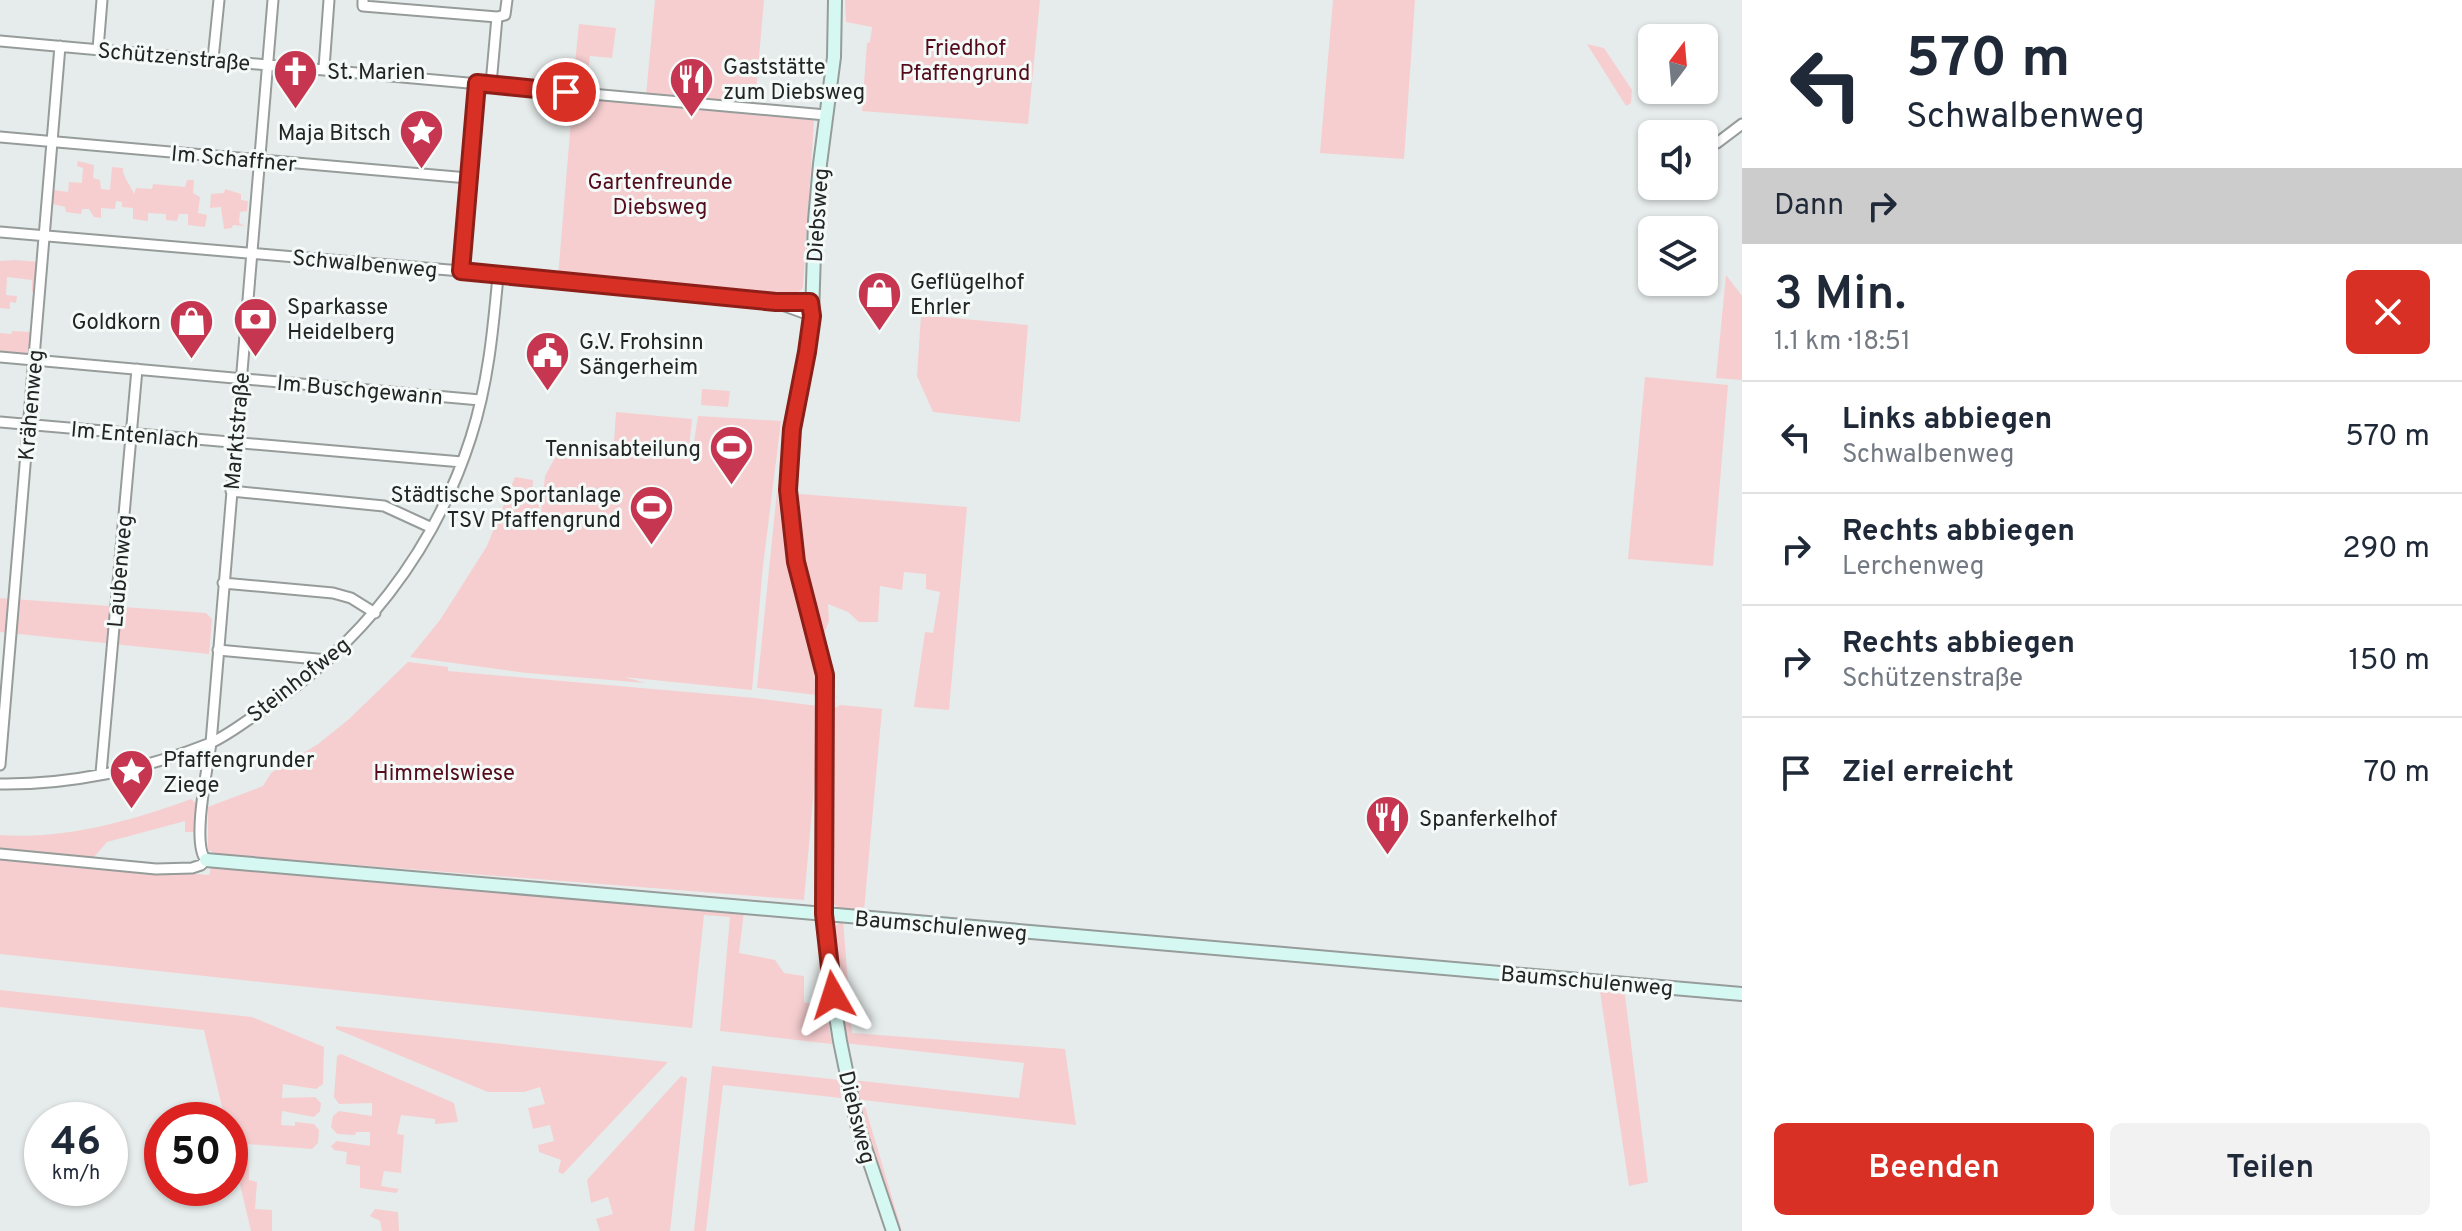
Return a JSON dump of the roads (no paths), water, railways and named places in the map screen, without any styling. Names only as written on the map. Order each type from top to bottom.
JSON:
[{"type":"street","points":[[98,49],[102,0]]},
{"type":"street","points":[[213,59],[219,0]]},
{"type":"street","name":"Marktstraße","points":[[206,860],[201,854],[200,845],[273,0]]},
{"type":"street","points":[[324,68],[329,0]]},
{"type":"street","points":[[363,0],[363,6],[497,17],[505,15],[507,0]]},
{"type":"street","name":"Diebsweg","points":[[835,0],[834,57],[807,302],[812,316],[792,429],[788,490],[796,562],[825,675],[824,914],[830,978],[857,1124],[893,1231]]},
{"type":"street","points":[[491,84],[497,17]]},
{"type":"street","name":"Schützenstraße","points":[[0,41],[826,115]]},
{"type":"street","name":"Krähenweg","points":[[0,765],[60,46]]},
{"type":"street","points":[[461,271],[477,83]]},
{"type":"street","points":[[1718,142],[1742,124]]},
{"type":"street","name":"Im Schaffner","points":[[0,137],[468,178]]},
{"type":"street","name":"Schwalbenweg","points":[[0,232],[461,271],[776,302],[807,302]]},
{"type":"street","name":"Steinhofweg","points":[[0,784],[101,773],[211,743],[290,692],[328,660],[375,613],[417,556],[462,462],[491,356],[498,276]]},
{"type":"street","name":"Schwalbenweg","points":[[776,302],[812,316]]},
{"type":"street","name":"Im Buschgewann","points":[[0,357],[480,400]]},
{"type":"street","name":"Laubenweg","points":[[101,773],[137,369]]},
{"type":"street","name":"Im Entenlach","points":[[0,422],[462,462]]},
{"type":"street","points":[[231,491],[384,506],[432,528]]},
{"type":"street","points":[[223,583],[333,593],[351,598],[375,613]]},
{"type":"street","points":[[218,650],[328,660]]},
{"type":"street","name":"Baumschulenweg","points":[[0,854],[156,869],[190,868],[206,860],[1742,994]]},
{"type":"place","name":"St. Marien","points":[[296,110]]},
{"type":"place","name":"Gaststätte zum Diebsweg","points":[[692,118]]},
{"type":"place","name":"Maja Bitsch","points":[[422,171]]},
{"type":"place","name":"Geflügelhof Ehrler","points":[[879,333]]},
{"type":"place","name":"Sparkasse Heidelberg","points":[[256,358]]},
{"type":"place","name":"Goldkorn","points":[[192,360]]},
{"type":"place","name":"G.V. Frohsinn Sängerheim","points":[[548,393]]},
{"type":"place","name":"Tennisabteilung","points":[[732,487]]},
{"type":"place","name":"Städtische Sportanlage TSV Pfaffengrund","points":[[652,546]]},
{"type":"place","name":"Pfaffengrunder Ziege","points":[[132,811]]},
{"type":"place","name":"Spanferkelhof","points":[[1388,857]]},
{"type":"park label","name":"Friedhof Pfaffengrund","points":[[965,60]]},
{"type":"park label","name":"Gartenfreunde Diebsweg","points":[[660,194]]},
{"type":"park label","name":"Himmelswiese","points":[[444,772]]}]
